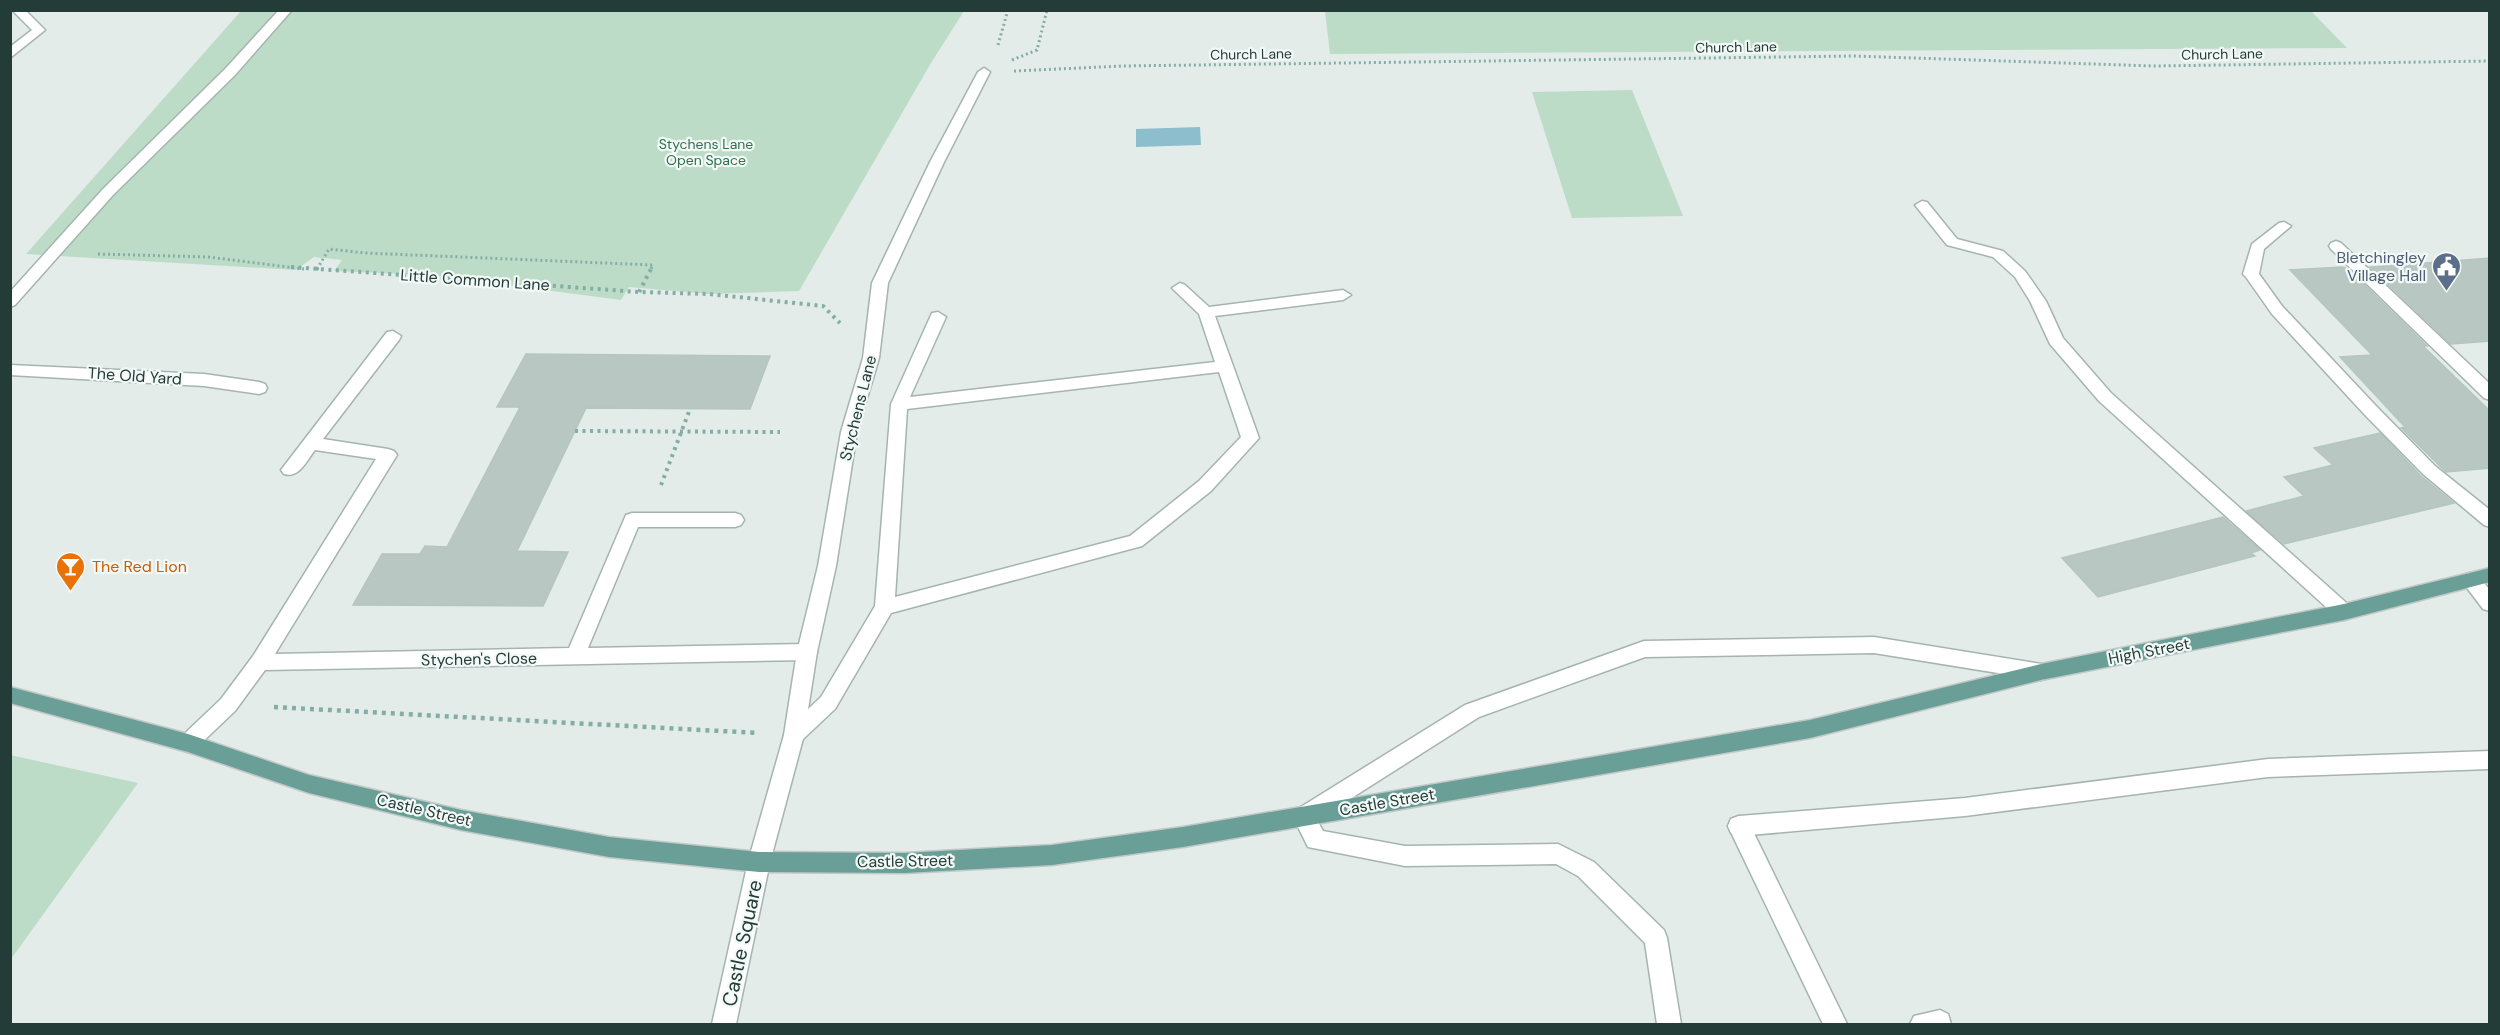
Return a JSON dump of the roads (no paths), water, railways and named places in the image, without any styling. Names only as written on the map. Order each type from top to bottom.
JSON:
[{"type":"main road","name":"High Street","points":[[1810,729],[2041,672],[2344,612],[2490,575]]},
{"type":"main road","name":"Castle Street","points":[[10,696],[188,743],[309,784],[461,820],[609,848],[759,862],[905,863],[1052,855],[1304,817],[1810,729]]},
{"type":"street","points":[[10,54],[39,30],[18,10]]},
{"type":"street","points":[[10,302],[108,192],[230,72],[286,10]]},
{"type":"street","name":"Stychens Lane","points":[[759,862],[794,735],[807,652],[827,566],[849,432],[871,358],[880,283],[937,162],[984,72]]},
{"type":"street","points":[[1922,205],[1952,242],[1998,254],[2020,274],[2038,301],[2056,340],[2105,397],[2344,612]]},
{"type":"street","points":[[2284,226],[2257,247],[2251,274],[2277,310],[2429,470],[2490,520]]},
{"type":"street","points":[[2336,246],[2490,394]]},
{"type":"street","points":[[885,607],[1136,541],[1205,486],[1250,438],[1206,312],[1180,288]]},
{"type":"street","points":[[1206,312],[1343,295]]},
{"type":"street","points":[[794,735],[828,703],[885,607],[899,404],[938,317]]},
{"type":"street","points":[[290,470],[393,336]]},
{"type":"street","points":[[899,404],[1224,366]]},
{"type":"street","name":"The Old Yard","points":[[10,370],[204,380],[259,388]]},
{"type":"street","points":[[188,743],[228,705],[260,662],[387,455],[311,443]]},
{"type":"street","points":[[574,657],[632,520],[735,520]]},
{"type":"street","points":[[2470,580],[2490,604]]},
{"type":"street","points":[[1669,1024],[1656,939],[1586,869],[1558,854],[1405,856],[1316,840],[1304,817],[1472,711],[1644,650],[1874,645],[2041,672]]},
{"type":"street","name":"Stychen's Close","points":[[260,662],[807,652]]},
{"type":"street","points":[[1835,1024],[1738,826],[1965,807],[2268,768],[2490,760]]},
{"type":"street","name":"Castle Square","points":[[724,1024],[759,862]]},
{"type":"water","points":[[1200,127],[1201,145],[1136,147],[1136,129]]},
{"type":"place","name":"Bletchingley Village Hall","points":[[2447,292]]},
{"type":"place","name":"The Red Lion","points":[[71,592]]},
{"type":"park label","name":"Stychens Lane Open Space","points":[[706,152]]}]
